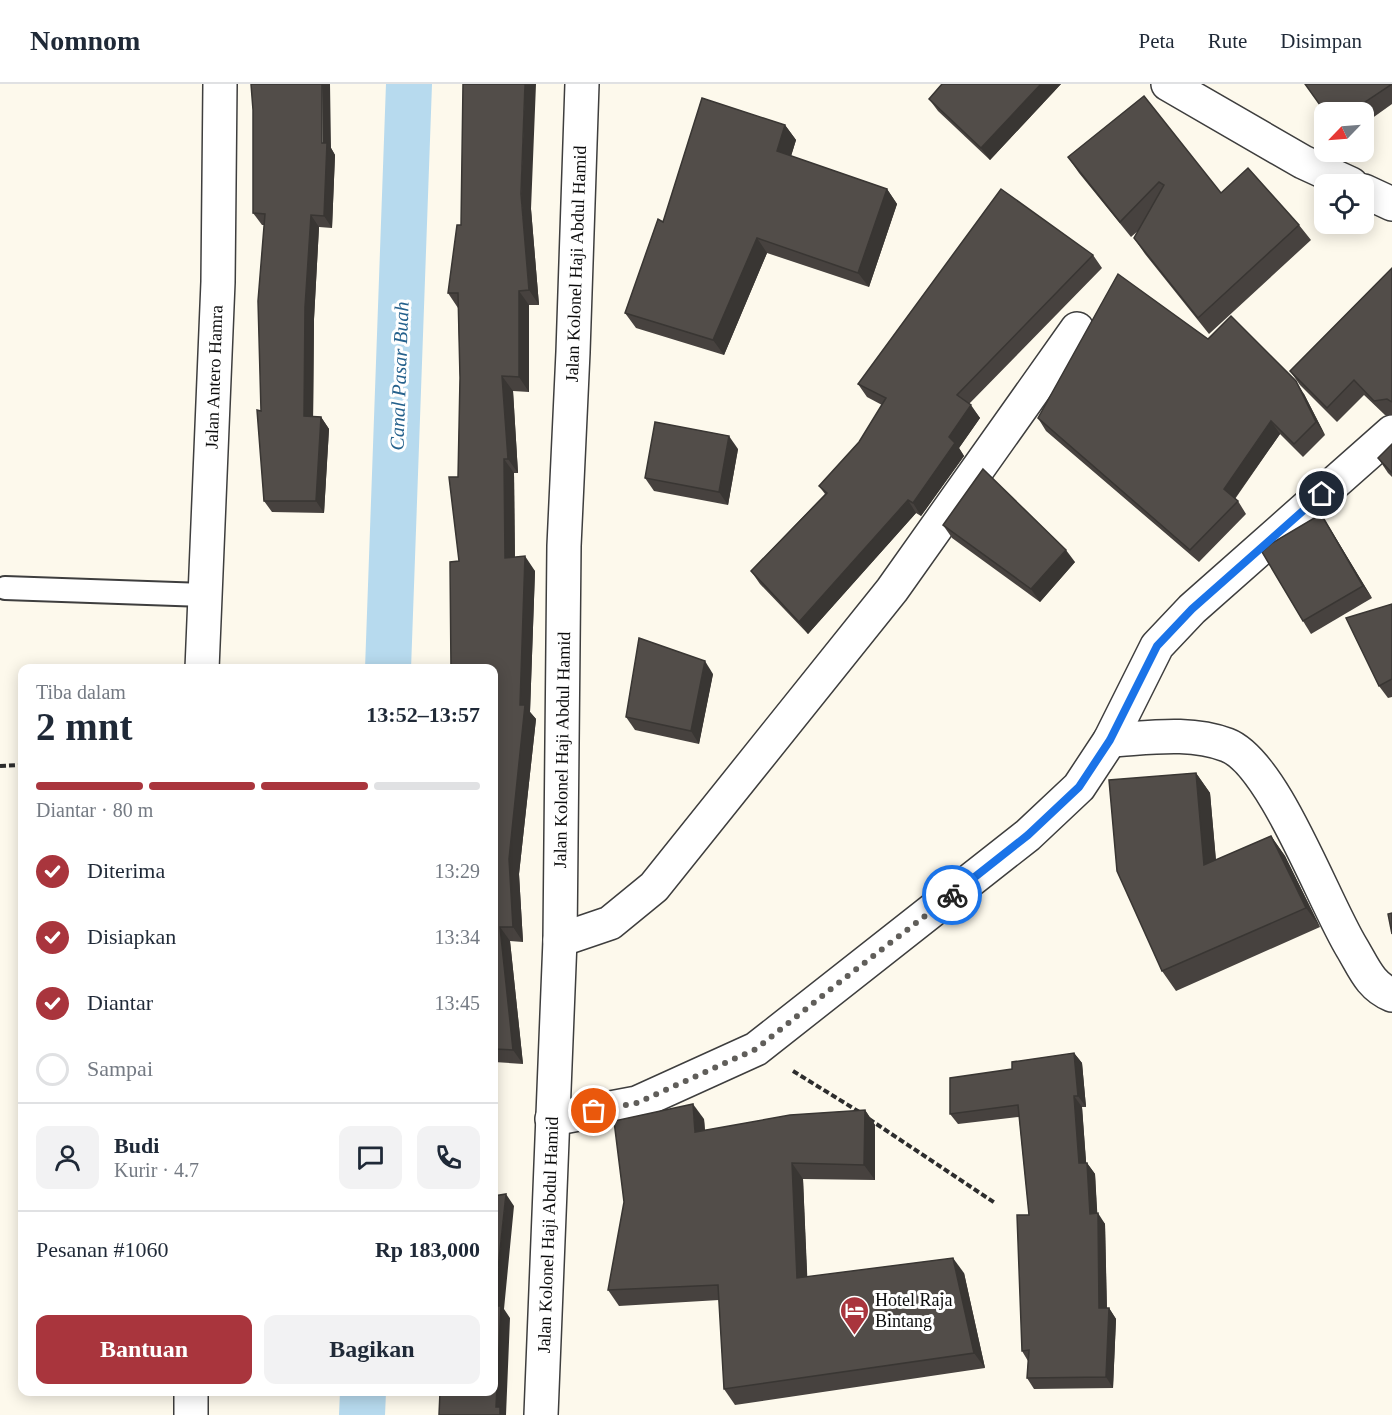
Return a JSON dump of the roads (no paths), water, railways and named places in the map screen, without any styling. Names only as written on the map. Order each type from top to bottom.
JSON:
[{"type":"street","name":"Jalan Antero Hamra","points":[[202,664],[218,282],[220,84]]},
{"type":"street","name":"Jalan Kolonel Haji Abdul Hamid","points":[[541,1415],[560,940],[564,546],[574,340],[582,84]]},
{"type":"street","points":[[1168,84],[1209,92],[1303,162],[1329,174]]},
{"type":"street","points":[[1374,195],[1392,204]]},
{"type":"street","points":[[560,940],[610,923],[654,887],[892,590],[1077,329]]},
{"type":"street","points":[[552,1119],[637,1103],[756,1049],[1028,835],[1079,787],[1110,740],[1157,646],[1192,609],[1392,432]]},
{"type":"street","points":[[1110,740],[1190,736],[1228,746],[1250,761],[1273,795],[1307,857],[1341,932],[1375,987],[1392,995]]},
{"type":"street","points":[[191,1396],[191,1415]]},
{"type":"lane","points":[[5,588],[204,595]]},
{"type":"waterway","name":"Canal Pasar Buah","points":[[388,664],[409,84]]},
{"type":"waterway","name":"Canal Pasar Buah","points":[[362,1415],[363,1396]]},
{"type":"place","name":"Hotel Raja Bintang","points":[[854,1336]]}]
